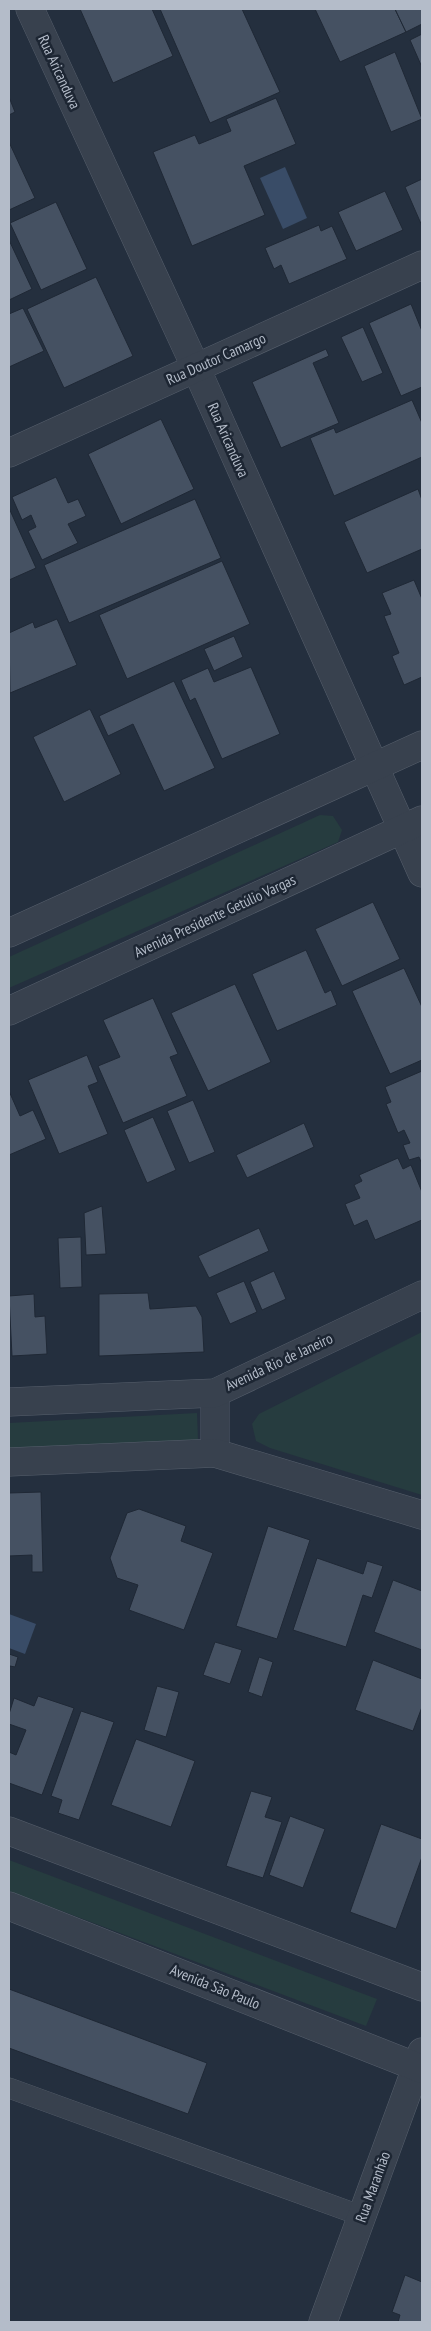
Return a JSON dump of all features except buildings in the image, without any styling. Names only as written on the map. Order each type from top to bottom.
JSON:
[{"type":"street","name":"Rua Aricanduva","points":[[30,9],[196,368],[374,767],[412,825],[422,873]]},
{"type":"street","name":"Rua Doutor Camargo","points":[[9,453],[422,265]]},
{"type":"street","points":[[9,932],[422,745]]},
{"type":"street","name":"Avenida Presidente Getúlio Vargas","points":[[9,1011],[412,825]]},
{"type":"street","name":"Avenida Rio de Janeiro","points":[[9,1402],[215,1393],[422,1295]]},
{"type":"street","points":[[215,1393],[215,1452]]},
{"type":"street","points":[[9,1462],[215,1452],[422,1515]]},
{"type":"street","points":[[9,1831],[422,1987]]},
{"type":"street","name":"Avenida São Paulo","points":[[9,1906],[420,2062]]},
{"type":"street","name":"Rua Maranhão","points":[[323,2322],[420,2062]]},
{"type":"lane","points":[[9,2088],[362,2216]]},
{"type":"green space","points":[[320,815],[333,816],[342,830],[338,842],[9,988],[9,957]]},
{"type":"green space","points":[[422,1332],[422,1495],[270,1448],[256,1441],[252,1424],[259,1414]]},
{"type":"green space","points":[[197,1413],[198,1440],[9,1450],[9,1423]]},
{"type":"green space","points":[[9,1860],[377,1999],[366,2026],[9,1891]]},
{"type":"water","points":[[285,167],[307,218],[283,229],[260,178]]},
{"type":"water","points":[[9,1614],[36,1624],[25,1654],[9,1648]]}]
